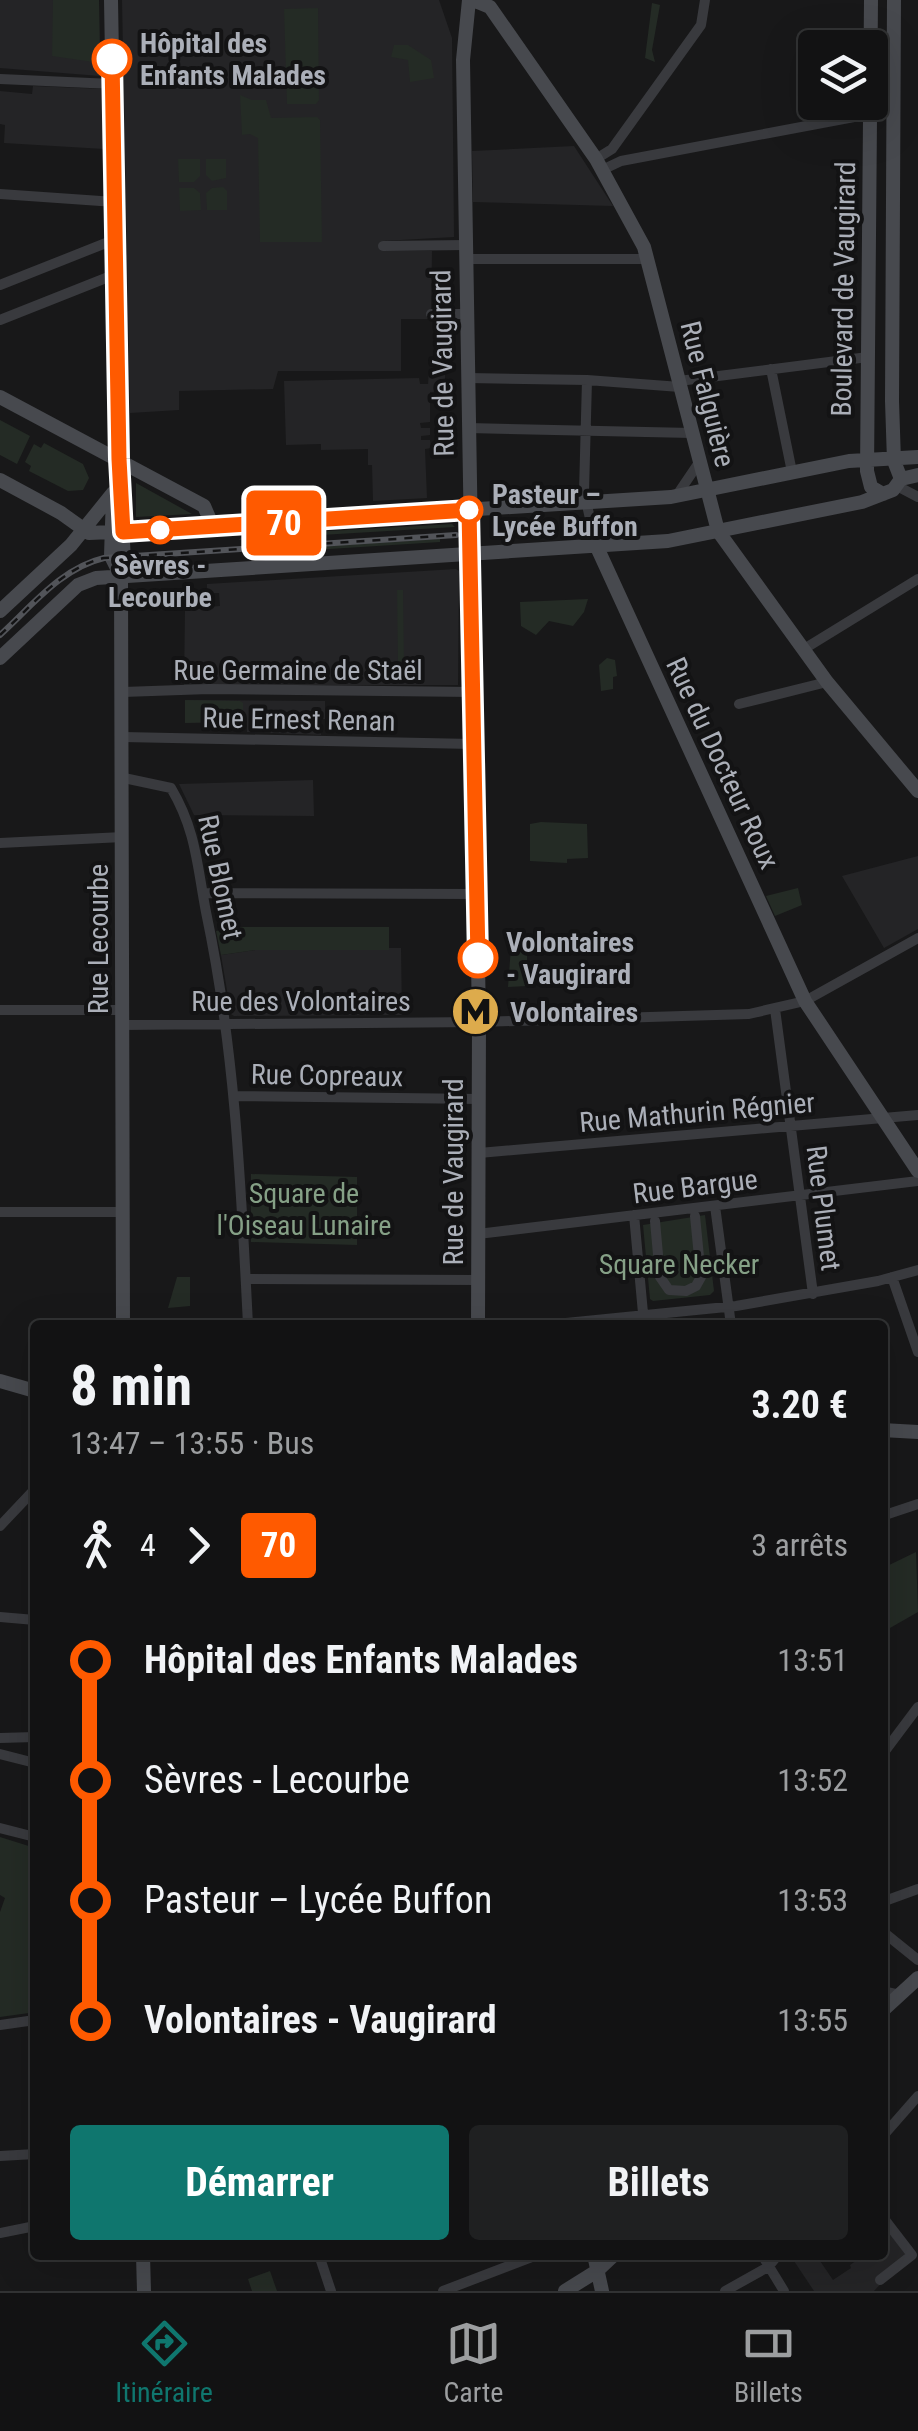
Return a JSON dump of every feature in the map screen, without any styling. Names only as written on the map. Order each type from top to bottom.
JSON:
[{"type":"main road","points":[[111,0],[118,532]]},
{"type":"main road","name":"Rue Falguière","points":[[471,0],[490,7],[623,204],[648,260],[718,532],[828,682],[918,791]]},
{"type":"main road","name":"Rue de Vaugirard","points":[[471,0],[463,60],[480,1099],[478,1320]]},
{"type":"main road","name":"Boulevard de Vaugirard","points":[[870,30],[871,0]]},
{"type":"main road","name":"Boulevard de Vaugirard","points":[[894,0],[894,461]]},
{"type":"main road","name":"Boulevard de Vaugirard","points":[[867,462],[870,120]]},
{"type":"main road","points":[[0,397],[204,506],[212,527]]},
{"type":"main road","points":[[0,480],[90,532],[118,532],[677,495],[849,462],[918,457]]},
{"type":"main road","points":[[119,459],[113,493],[121,576]]},
{"type":"main road","points":[[894,461],[899,482]]},
{"type":"main road","points":[[867,462],[870,484],[884,494]]},
{"type":"main road","points":[[0,658],[78,585],[96,578],[668,540],[859,502],[884,494],[918,474]]},
{"type":"main road","points":[[0,611],[71,545],[113,493]]},
{"type":"main road","name":"Rue Lecourbe","points":[[118,532],[112,556],[121,576],[124,737],[124,1320]]},
{"type":"main road","name":"Rue du Docteur Roux","points":[[596,545],[806,1002],[918,1170]]},
{"type":"main road","points":[[0,1381],[30,1390]]},
{"type":"main road","points":[[888,1430],[918,1432]]},
{"type":"main road","points":[[888,2006],[918,1978]]},
{"type":"main road","points":[[143,2260],[144,2291]]},
{"type":"main road","points":[[595,2260],[602,2291]]},
{"type":"main road","points":[[565,2291],[609,2260]]},
{"type":"street","points":[[599,165],[702,26],[706,0]]},
{"type":"street","points":[[888,57],[894,57]]},
{"type":"street","points":[[0,79],[113,84]]},
{"type":"street","points":[[599,165],[838,120]]},
{"type":"street","points":[[612,149],[620,161]]},
{"type":"street","points":[[0,194],[115,202]]},
{"type":"street","points":[[0,284],[116,239]]},
{"type":"street","points":[[382,246],[648,260]]},
{"type":"street","points":[[0,320],[116,274]]},
{"type":"street","points":[[432,314],[466,314]]},
{"type":"street","points":[[468,378],[680,384],[868,357]]},
{"type":"street","points":[[770,369],[792,472]]},
{"type":"street","points":[[587,380],[586,503],[596,545]]},
{"type":"street","points":[[468,428],[692,433]]},
{"type":"street","points":[[677,495],[700,461]]},
{"type":"street","points":[[899,482],[918,498]]},
{"type":"street","points":[[804,649],[918,579]]},
{"type":"street","points":[[739,704],[828,682]]},
{"type":"street","name":"Rue Germaine de Staël","points":[[123,692],[472,692]]},
{"type":"street","name":"Rue Ernest Renan","points":[[124,737],[473,744]]},
{"type":"street","name":"Rue Blomet","points":[[124,778],[170,788],[188,817],[235,1096],[248,1320]]},
{"type":"street","points":[[0,843],[124,837]]},
{"type":"street","points":[[203,893],[476,894]]},
{"type":"street","name":"Rue des Volontaires","points":[[0,1010],[226,1025],[748,1014],[806,1002],[917,940]]},
{"type":"street","name":"Rue Plumet","points":[[775,1009],[813,1294]]},
{"type":"street","name":"Rue Copreaux","points":[[235,1096],[480,1099]]},
{"type":"street","name":"Rue Mathurin Régnier","points":[[479,1154],[918,1116]]},
{"type":"street","name":"Rue Bargue","points":[[478,1234],[918,1180]]},
{"type":"street","points":[[715,1206],[730,1320]]},
{"type":"street","points":[[0,1212],[124,1212]]},
{"type":"street","points":[[634,1216],[641,1318]]},
{"type":"street","points":[[655,1221],[661,1281],[682,1294],[696,1286],[701,1277],[696,1216]]},
{"type":"street","points":[[614,1320],[813,1294],[918,1270]]},
{"type":"street","points":[[892,1277],[918,1352]]},
{"type":"street","points":[[246,1279],[478,1280]]},
{"type":"street","points":[[0,1526],[30,1494]]},
{"type":"street","points":[[888,1514],[918,1504]]},
{"type":"street","points":[[0,1616],[30,1619]]},
{"type":"street","points":[[888,1745],[918,1707]]},
{"type":"street","points":[[0,1738],[30,1737]]},
{"type":"street","points":[[0,1754],[30,1762]]},
{"type":"street","points":[[0,1828],[30,1836]]},
{"type":"street","points":[[888,1900],[918,1888]]},
{"type":"street","points":[[888,1936],[918,1960]]},
{"type":"street","points":[[888,1993],[900,1996]]},
{"type":"street","points":[[0,2025],[30,2021]]},
{"type":"street","points":[[888,2130],[918,2096]]},
{"type":"street","points":[[0,2156],[30,2154]]},
{"type":"street","points":[[880,2280],[912,2254],[888,2224]]},
{"type":"street","points":[[0,2233],[30,2227]]},
{"type":"street","points":[[321,2260],[330,2291]]},
{"type":"street","points":[[443,2291],[524,2260]]},
{"type":"street","points":[[764,2260],[784,2291]]},
{"type":"street","points":[[724,2291],[774,2260]]},
{"type":"shaded area","points":[[0,0],[99,0],[100,76],[0,68]]},
{"type":"shaded area","points":[[122,0],[439,0],[452,38],[454,237],[383,241],[383,251],[432,251],[431,319],[401,319],[401,371],[278,371],[273,389],[179,391],[179,410],[130,413]]},
{"type":"shaded area","points":[[33,86],[103,89],[104,149],[4,143],[0,91],[32,94]]},
{"type":"shaded area","points":[[574,146],[613,206],[473,202],[472,151]]},
{"type":"shaded area","points":[[445,370],[445,391],[430,392],[430,422],[420,423],[421,428],[430,428],[430,435],[421,436],[421,440],[430,440],[431,448],[425,449],[427,498],[373,501],[368,449],[321,450],[321,444],[286,445],[284,381],[419,378],[420,384],[428,384],[429,371]]},
{"type":"shaded area","points":[[456,569],[458,685],[184,685],[185,609],[220,606],[219,593],[207,593],[207,584]]},
{"type":"shaded area","points":[[185,700],[325,701],[325,719],[321,719],[321,735],[247,732],[247,721],[185,723]]},
{"type":"shaded area","points":[[313,780],[314,816],[194,815],[179,784]]},
{"type":"shaded area","points":[[918,856],[918,929],[884,948],[842,876]]},
{"type":"shaded area","points":[[401,948],[402,1015],[231,1014],[221,955],[255,950]]},
{"type":"shaded area","points":[[888,2229],[906,2253],[874,2291],[814,2291],[793,2260],[819,2260],[833,2280],[857,2260],[888,2260]]},
{"type":"green space","points":[[53,0],[99,0],[100,63],[52,56]]},
{"type":"green space","points":[[652,3],[660,5],[652,50],[655,62],[645,58]]},
{"type":"green space","points":[[318,8],[319,100],[316,104],[287,104],[284,9]]},
{"type":"green space","points":[[394,45],[408,45],[431,60],[434,78],[410,82],[408,60],[391,57]]},
{"type":"green space","points":[[240,95],[266,100],[271,118],[320,120],[322,242],[260,242],[258,138],[242,135]]},
{"type":"green space","points":[[178,159],[200,159],[200,176],[194,182],[179,182]]},
{"type":"green space","points":[[206,159],[226,159],[226,178],[212,181],[206,175]]},
{"type":"green space","points":[[223,187],[227,191],[227,210],[207,210],[206,193]]},
{"type":"green space","points":[[179,188],[194,188],[200,193],[201,210],[180,211]]},
{"type":"green space","points":[[0,420],[30,436],[17,464],[0,455]]},
{"type":"green space","points":[[44,443],[83,464],[89,478],[83,490],[68,491],[29,471],[31,466],[25,462],[34,444],[41,448]]},
{"type":"green space","points":[[136,483],[192,514],[136,517]]},
{"type":"green space","points":[[452,524],[455,527],[239,540],[242,536]]},
{"type":"green space","points":[[440,539],[250,554],[241,551]]},
{"type":"green space","points":[[397,590],[403,590],[404,662],[398,661]]},
{"type":"green space","points":[[588,599],[573,626],[549,621],[536,635],[521,626],[520,602]]},
{"type":"green space","points":[[607,658],[615,660],[617,676],[613,677],[613,689],[601,691],[599,665]]},
{"type":"green space","points":[[185,700],[240,701],[243,721],[185,723]]},
{"type":"green space","points":[[530,824],[587,824],[588,858],[567,859],[567,863],[530,861]]},
{"type":"green space","points":[[798,888],[802,905],[775,916],[766,896]]},
{"type":"green space","points":[[241,927],[389,927],[389,950],[255,950],[221,955],[216,931]]},
{"type":"green space","points":[[511,947],[527,947],[527,986],[508,987]]},
{"type":"green space","name":"Square de l'Oiseau Lunaire","points":[[251,1174],[357,1177],[357,1245],[251,1242]]},
{"type":"green space","name":"Square Necker","points":[[705,1215],[714,1291],[710,1295],[653,1301],[643,1225]]},
{"type":"green space","points":[[177,1277],[190,1277],[190,1306],[168,1308]]},
{"type":"green space","points":[[916,1552],[918,1612],[888,1629],[888,1566]]},
{"type":"green space","points":[[0,1837],[30,1846],[30,2012],[0,2017],[0,1912],[5,1898],[0,1895]]},
{"type":"green space","points":[[270,2271],[277,2291],[252,2291],[248,2279]]},
{"type":"railway","points":[[0,635],[60,579],[104,558],[456,535]]},
{"type":"bus line","name":"70","points":[[112,59],[123,532],[469,510],[478,958]]},
{"type":"place","name":"Hôpital des Enfants Malades","points":[[112,59]]},
{"type":"place","name":"Pasteur – Lycée Buffon","points":[[469,510]]},
{"type":"place","name":"Sèvres - Lecourbe","points":[[160,530]]},
{"type":"place","name":"Volontaires - Vaugirard","points":[[478,958]]},
{"type":"place","name":"Volontaires","points":[[475,1012]]}]
